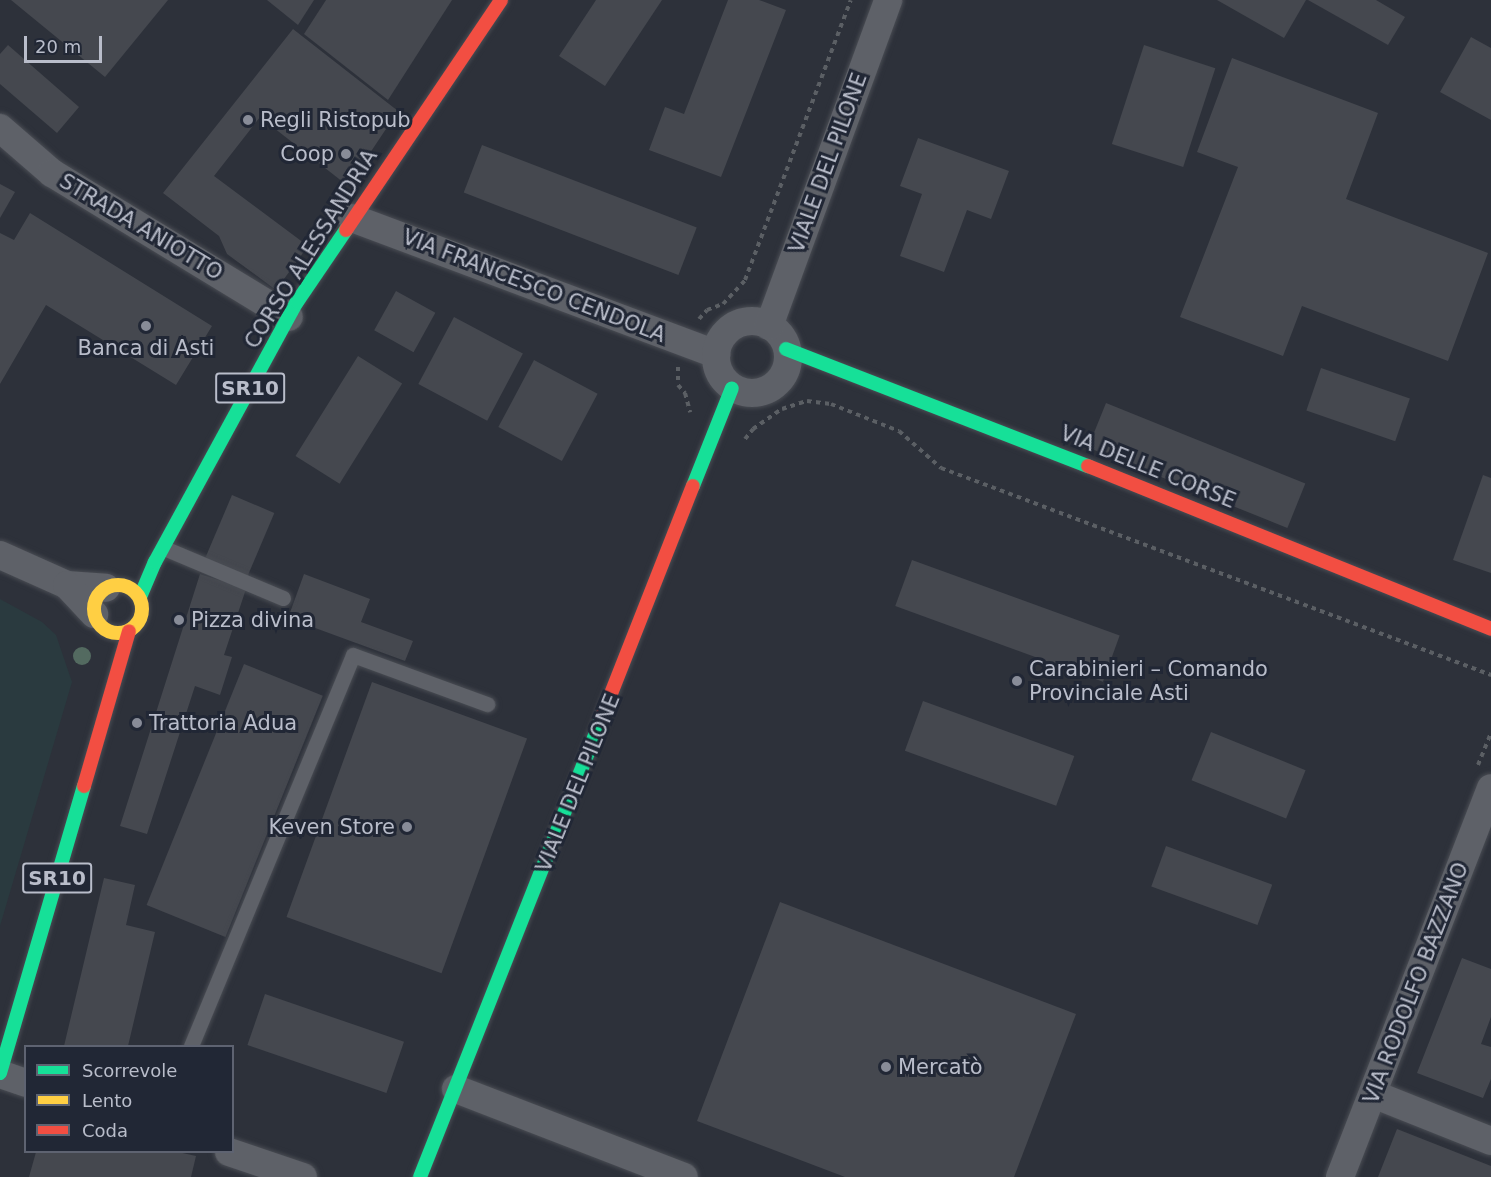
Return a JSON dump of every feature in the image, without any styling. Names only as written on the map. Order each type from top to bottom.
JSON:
[{"type":"street","name":"CORSO ALESSANDRIA","points":[[0,1074],[112,682],[129,631],[141,620],[140,597],[155,562],[289,317],[352,218],[501,0]]},
{"type":"street","name":"VIALE DEL PILONE","points":[[769,326],[888,0]]},
{"type":"street","name":"STRADA ANIOTTO","points":[[0,128],[52,173],[289,317]]},
{"type":"street","name":"VIA FRANCESCO CENDOLA","points":[[352,218],[716,354]]},
{"type":"street","points":[[746,322],[769,326],[786,349],[788,361],[777,383],[756,393],[732,388],[720,373],[716,354],[726,333],[746,322]]},
{"type":"street","name":"VIA DELLE CORSE","points":[[786,349],[1005,432],[1491,629]]},
{"type":"street","name":"VIALE DEL PILONE","points":[[420,1177],[732,388]]},
{"type":"street","points":[[0,555],[67,585],[114,586],[140,597]]},
{"type":"street","name":"CORSO ALESSANDRIA","points":[[114,586],[155,562]]},
{"type":"street","points":[[67,585],[98,620],[113,633],[129,631]]},
{"type":"street","points":[[98,620],[96,599],[114,586]]},
{"type":"street","name":"CORSO ALESSANDRIA","points":[[98,620],[112,682]]},
{"type":"street","name":"VIA RODOLFO BAZZANO","points":[[1341,1177],[1491,788]]},
{"type":"street","points":[[0,1074],[24,1082]]},
{"type":"street","points":[[456,1089],[684,1177]]},
{"type":"street","points":[[1373,1094],[1491,1141]]},
{"type":"street","points":[[232,1153],[303,1177]]},
{"type":"lane","points":[[164,548],[283,598]]},
{"type":"lane","points":[[192,1045],[352,655],[487,704]]},
{"type":"path","points":[[741,447],[753,429],[782,409],[807,401],[831,404],[899,431],[940,468],[1491,675]]},
{"type":"shaded area","points":[[0,599],[42,622],[56,635],[72,682],[0,926]]},
{"type":"building","points":[[11,0],[168,0],[105,77]]},
{"type":"building","points":[[267,0],[314,0],[298,25]]},
{"type":"building","points":[[326,0],[452,0],[388,100],[304,34]]},
{"type":"building","points":[[596,0],[662,0],[605,86],[559,56]]},
{"type":"building","points":[[728,0],[759,0],[786,10],[721,177],[649,150],[665,107],[684,114]]},
{"type":"building","points":[[1217,0],[1306,0],[1284,38]]},
{"type":"building","points":[[1308,0],[1376,0],[1405,17],[1388,45]]},
{"type":"building","points":[[293,29],[398,111],[348,186],[260,117],[214,176],[308,246],[276,290],[227,254],[219,236],[163,193]]},
{"type":"building","points":[[1471,37],[1491,48],[1491,120],[1440,92]]},
{"type":"building","points":[[8,45],[79,107],[57,133],[0,84],[0,54]]},
{"type":"building","points":[[1144,45],[1215,68],[1183,167],[1112,144]]},
{"type":"building","points":[[1232,58],[1378,113],[1346,199],[1488,253],[1448,361],[1302,306],[1283,356],[1180,317],[1238,167],[1197,152]]},
{"type":"building","points":[[918,138],[1009,171],[991,219],[967,210],[944,272],[900,256],[922,194],[900,186]]},
{"type":"building","points":[[482,145],[697,227],[678,275],[464,193]]},
{"type":"building","points":[[0,184],[15,192],[0,218]]},
{"type":"building","points":[[30,213],[212,326],[176,385],[46,305],[0,384],[0,233],[14,240]]},
{"type":"building","points":[[396,291],[435,313],[414,352],[374,330]]},
{"type":"building","points":[[454,317],[523,354],[487,421],[418,384]]},
{"type":"building","points":[[358,356],[402,384],[340,484],[295,456]]},
{"type":"building","points":[[534,360],[598,394],[562,461],[498,427]]},
{"type":"building","points":[[1321,368],[1410,399],[1395,441],[1306,411]]},
{"type":"building","points":[[1106,403],[1305,484],[1287,528],[1088,448]]},
{"type":"building","points":[[1483,475],[1491,478],[1491,573],[1453,560]]},
{"type":"building","points":[[232,495],[274,513],[247,576],[205,559]]},
{"type":"building","points":[[912,560],[1120,636],[1103,682],[895,606]]},
{"type":"building","points":[[200,574],[246,589],[224,655],[232,657],[220,695],[195,686],[147,834],[120,826]]},
{"type":"building","points":[[304,574],[370,599],[361,622],[413,641],[405,661],[288,618]]},
{"type":"building","points":[[244,664],[323,696],[225,937],[147,905]]},
{"type":"building","name":"Keven Store","points":[[372,682],[527,738],[442,973],[286,917]]},
{"type":"building","points":[[923,701],[1074,756],[1056,806],[905,751]]},
{"type":"building","points":[[1211,732],[1306,770],[1286,818],[1192,780]]},
{"type":"building","points":[[1166,846],[1272,885],[1257,925],[1151,886]]},
{"type":"building","points":[[104,878],[135,885],[126,925],[155,932],[128,1045],[64,1045]]},
{"type":"building","name":"Mercatò","points":[[780,902],[1076,1014],[1014,1177],[845,1177],[697,1121]]},
{"type":"building","points":[[1462,958],[1491,969],[1491,1017],[1481,1044],[1491,1047],[1491,1079],[1483,1098],[1417,1073]]},
{"type":"building","points":[[265,994],[404,1042],[386,1093],[247,1045]]},
{"type":"building","points":[[1397,1129],[1491,1166],[1491,1177],[1378,1177]]},
{"type":"building","points":[[36,1153],[182,1153],[196,1156],[191,1177],[29,1177]]},
{"type":"traffic: fast","points":[[140,597],[155,562],[297,302],[346,230]]},
{"type":"traffic: fast","points":[[786,349],[1088,466]]},
{"type":"traffic: fast","points":[[693,486],[732,388]]},
{"type":"traffic: fast","points":[[420,1177],[603,714]]},
{"type":"traffic: fast","points":[[0,1073],[84,786]]},
{"type":"traffic: slow","points":[[113,585],[123,585],[138,595],[142,609],[141,618],[132,629],[123,633],[113,633],[98,623],[94,614],[94,604],[104,589],[113,585]]},
{"type":"traffic: jam","points":[[346,230],[501,0]]},
{"type":"traffic: jam","points":[[1088,466],[1491,629]]},
{"type":"traffic: jam","points":[[603,714],[693,486]]},
{"type":"traffic: jam","points":[[84,786],[129,631]]},
{"type":"place","name":"Regli Ristopub","points":[[248,120]]},
{"type":"place","name":"Coop","points":[[346,154]]},
{"type":"place","name":"Banca di Asti","points":[[146,326]]},
{"type":"place","name":"Pizza divina","points":[[179,620]]},
{"type":"place","name":"Carabinieri – Comando Provinciale Asti","points":[[1017,681]]},
{"type":"place","name":"Trattoria Adua","points":[[137,723]]},
{"type":"place","name":"Keven Store","points":[[407,827]]},
{"type":"place","name":"Mercatò","points":[[886,1067]]}]
